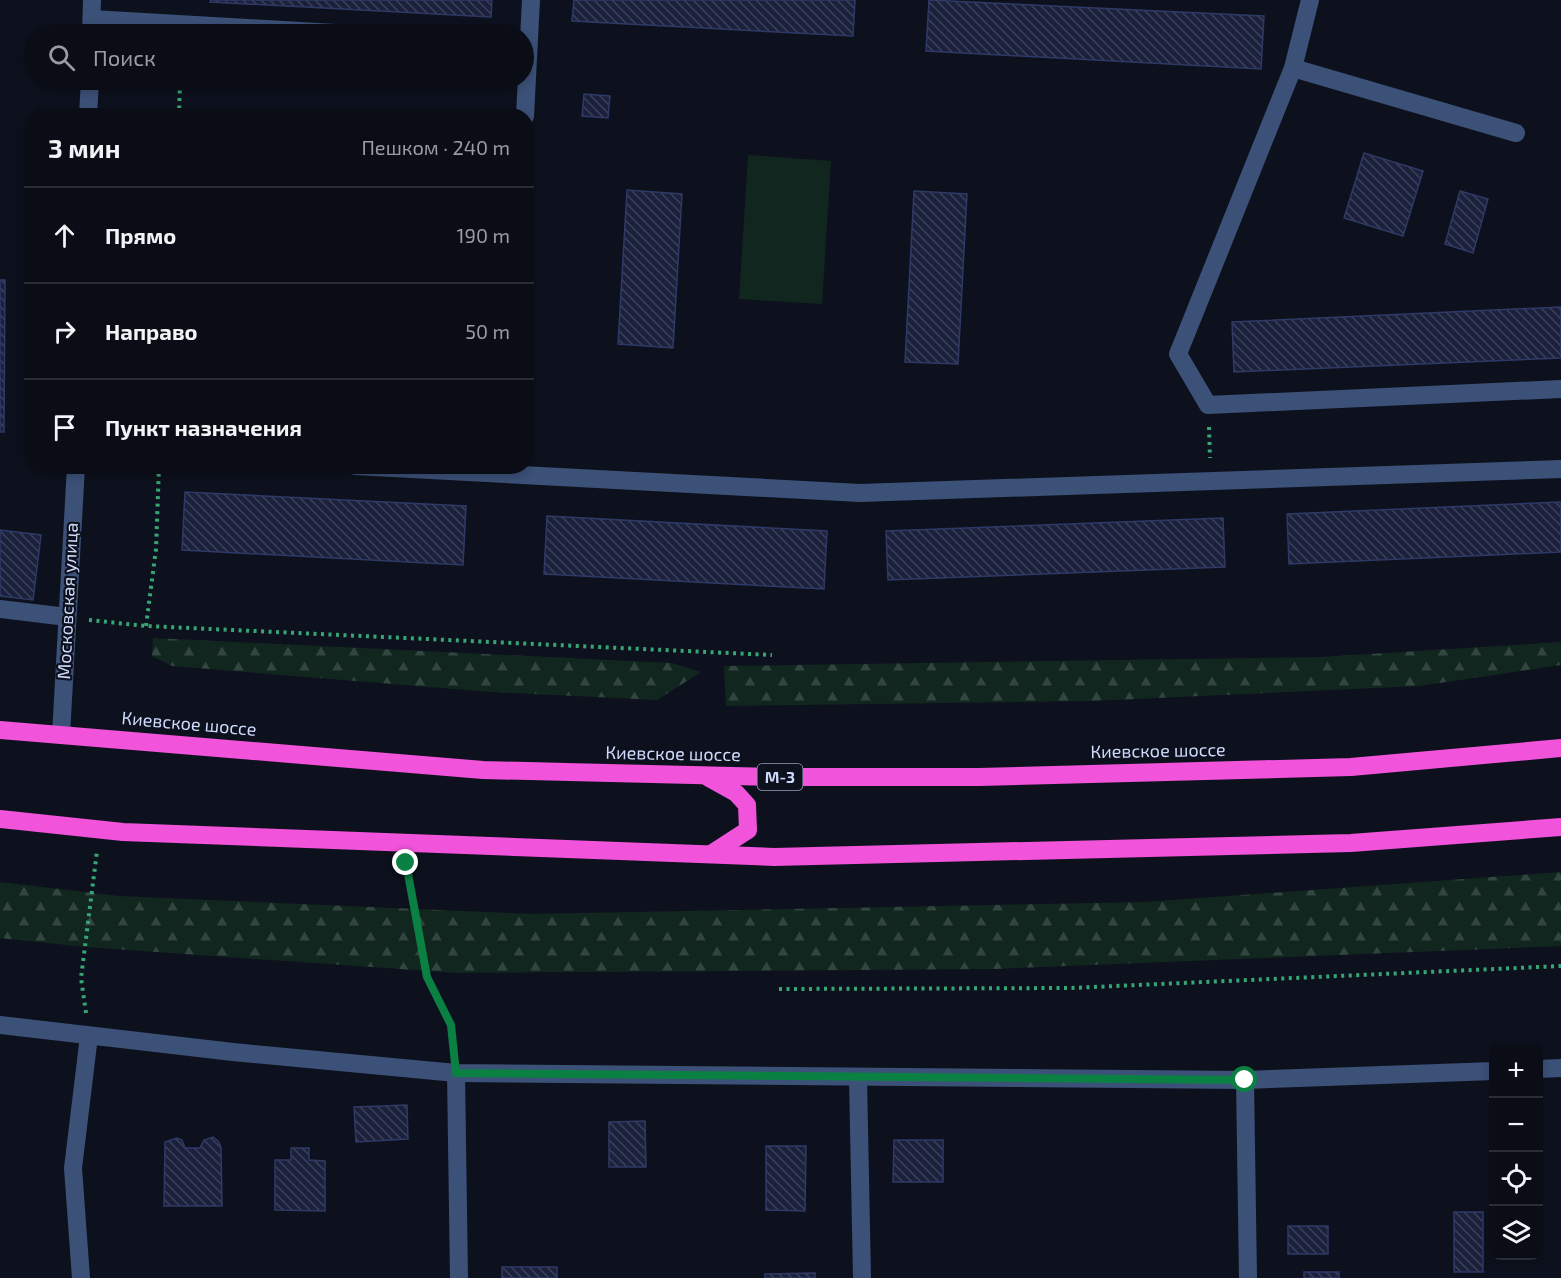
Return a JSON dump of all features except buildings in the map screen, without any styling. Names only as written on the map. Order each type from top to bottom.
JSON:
[{"type":"highway","name":"Киевское шоссе","points":[[0,730],[483,770],[704,776],[979,777],[1351,767],[1561,748]]},
{"type":"highway","points":[[704,776],[736,793],[747,805],[748,830],[710,855]]},
{"type":"highway","points":[[0,819],[123,832],[774,857],[1352,843],[1561,827]]},
{"type":"street","points":[[91,24],[92,0]]},
{"type":"street","points":[[528,24],[531,0]]},
{"type":"street","points":[[1310,0],[1293,68],[1179,354],[1208,405],[1561,389]]},
{"type":"street","points":[[1293,68],[1516,134]]},
{"type":"street","points":[[88,108],[89,90]]},
{"type":"street","points":[[525,90],[525,108]]},
{"type":"street","points":[[534,472],[860,493],[1561,469]]},
{"type":"street","name":"Московская улица","points":[[61,735],[76,474]]},
{"type":"street","points":[[0,609],[67,617]]},
{"type":"street","points":[[0,1025],[456,1073],[1245,1080],[1489,1071]]},
{"type":"street","points":[[81,1278],[73,1168],[89,1035]]},
{"type":"street","points":[[1543,1069],[1561,1068]]},
{"type":"street","points":[[456,1073],[459,1278]]},
{"type":"street","points":[[858,1078],[861,1278]]},
{"type":"street","points":[[1245,1080],[1248,1278]]},
{"type":"path","points":[[178,108],[179,90]]},
{"type":"path","points":[[1208,405],[1211,482]]},
{"type":"path","points":[[146,626],[156,549],[159,474]]},
{"type":"path","points":[[67,617],[146,626],[772,655]]},
{"type":"path","points":[[89,1035],[81,978],[98,845]]},
{"type":"path","points":[[406,863],[427,977],[451,1025],[456,1073]]},
{"type":"path","points":[[779,988],[1071,987],[1561,966]]},
{"type":"green space","points":[[748,155],[831,161],[822,304],[739,299]]},
{"type":"green space","points":[[153,638],[672,663],[701,672],[657,700],[491,692],[172,666],[152,656]]},
{"type":"green space","points":[[1561,642],[1561,665],[1419,686],[1092,701],[726,706],[724,666],[1321,657]]},
{"type":"green space","points":[[1561,872],[1561,946],[994,969],[457,973],[86,947],[0,938],[0,882],[119,896],[532,914],[1145,902]]},
{"type":"route","points":[[406,863],[427,977],[451,1025],[456,1073],[1245,1080]]}]
